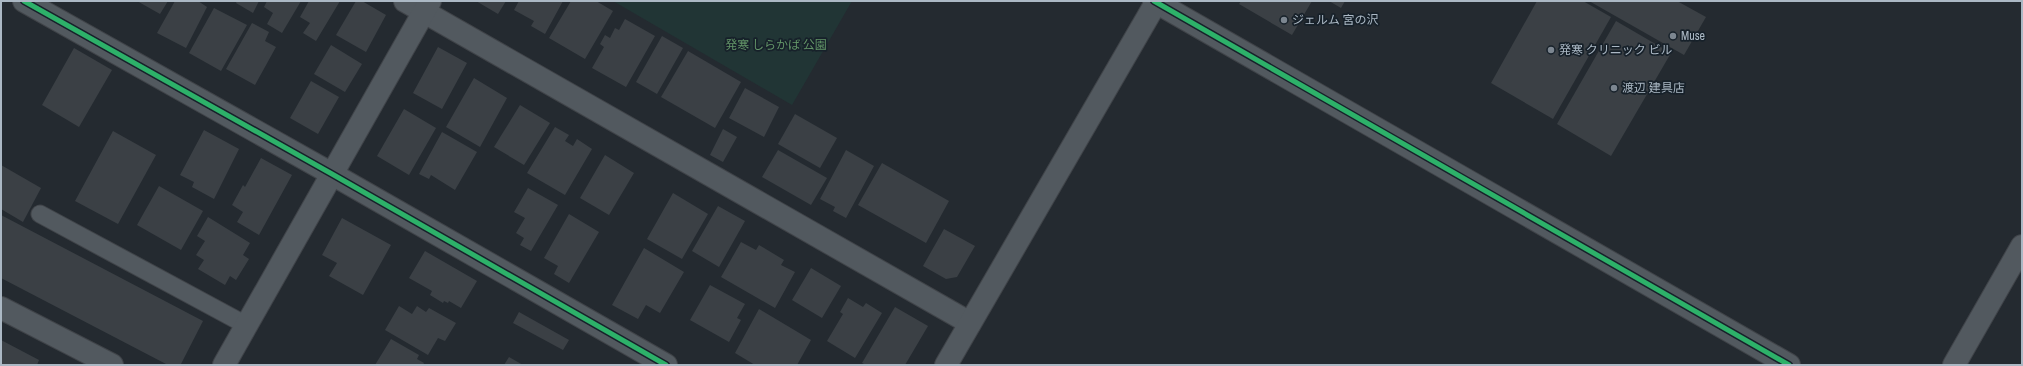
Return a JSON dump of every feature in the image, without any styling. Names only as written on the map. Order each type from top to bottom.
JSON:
[{"type":"street","points":[[24,1],[332,174],[666,365]]},
{"type":"street","points":[[405,1],[427,6],[970,324]]},
{"type":"street","points":[[946,365],[1156,1],[1789,365]]},
{"type":"street","points":[[224,365],[427,6]]},
{"type":"street","points":[[1954,365],[2022,246]]},
{"type":"street","points":[[1,308],[112,365]]},
{"type":"lane","points":[[40,214],[246,325]]},
{"type":"green space","name":"発寒 しらかば 公園","points":[[613,1],[852,1],[792,105]]},
{"type":"building","points":[[137,1],[168,1],[160,14]]},
{"type":"building","points":[[175,1],[198,1],[207,7],[186,48],[157,33]]},
{"type":"building","points":[[237,1],[259,1],[253,13],[236,3]]},
{"type":"building","points":[[267,1],[301,1],[282,33],[267,24],[273,13],[264,7]]},
{"type":"building","points":[[309,1],[340,1],[316,41],[303,33],[310,23],[300,17]]},
{"type":"building","points":[[356,1],[362,1],[386,15],[366,52],[336,35]]},
{"type":"building","points":[[476,1],[506,1],[498,14]]},
{"type":"building","points":[[519,1],[563,1],[545,34],[531,26],[534,21],[514,10]]},
{"type":"building","points":[[571,1],[596,1],[613,11],[585,59],[549,38]]},
{"type":"building","name":"ジェルム 宮の沢","points":[[1241,1],[1312,1],[1292,35],[1239,4]]},
{"type":"building","name":"ジェルム 宮の沢","points":[[1329,1],[1345,1],[1341,8]]},
{"type":"building","name":"発寒 クリニック ビル","points":[[1537,1],[1583,1],[1611,17],[1553,119],[1491,83]]},
{"type":"building","name":"Muse","points":[[1589,1],[1677,1],[1706,17],[1684,55]]},
{"type":"building","points":[[214,8],[247,25],[221,71],[189,53]]},
{"type":"building","points":[[625,19],[655,36],[626,87],[592,68],[604,47],[600,44],[605,35],[610,38],[615,28],[619,30]]},
{"type":"building","name":"渡辺 建具店","points":[[1616,21],[1671,53],[1611,156],[1557,124]]},
{"type":"building","points":[[252,23],[269,32],[265,41],[276,47],[255,85],[226,69]]},
{"type":"building","points":[[662,36],[683,48],[657,94],[636,82]]},
{"type":"building","points":[[331,45],[362,64],[345,92],[314,74]]},
{"type":"building","points":[[438,47],[467,63],[442,109],[413,93]]},
{"type":"building","points":[[74,48],[112,70],[79,127],[42,105]]},
{"type":"building","points":[[688,51],[741,82],[715,128],[661,97]]},
{"type":"building","points":[[474,78],[507,98],[480,147],[446,127]]},
{"type":"building","points":[[311,81],[339,97],[318,134],[290,118]]},
{"type":"building","points":[[745,88],[779,107],[764,137],[729,118]]},
{"type":"building","points":[[520,105],[550,123],[524,165],[494,147]]},
{"type":"building","points":[[404,109],[436,128],[409,175],[377,156]]},
{"type":"building","points":[[795,114],[837,138],[820,168],[778,144]]},
{"type":"building","points":[[555,127],[569,135],[565,141],[573,146],[577,139],[592,149],[565,195],[527,173]]},
{"type":"building","points":[[723,129],[737,137],[723,162],[710,155]]},
{"type":"building","points":[[204,130],[239,149],[214,199],[192,187],[194,182],[180,175]]},
{"type":"building","points":[[113,131],[156,155],[118,224],[75,201]]},
{"type":"building","points":[[442,132],[477,152],[455,190],[431,175],[429,179],[419,174]]},
{"type":"building","points":[[778,150],[827,178],[811,205],[762,177]]},
{"type":"building","points":[[846,150],[874,166],[846,218],[833,211],[835,207],[820,199]]},
{"type":"building","points":[[605,155],[634,173],[609,215],[580,198]]},
{"type":"building","points":[[261,158],[292,175],[259,235],[237,222],[243,212],[232,205],[243,185],[245,187]]},
{"type":"building","points":[[882,163],[949,201],[926,243],[858,205]]},
{"type":"building","points":[[1,165],[41,188],[23,222],[1,209]]},
{"type":"building","points":[[159,186],[203,211],[181,250],[137,225]]},
{"type":"building","points":[[528,188],[558,205],[531,251],[520,245],[524,238],[516,233],[525,218],[514,212]]},
{"type":"building","points":[[673,193],[708,214],[682,259],[647,239]]},
{"type":"building","points":[[718,206],[745,221],[719,267],[692,251]]},
{"type":"building","points":[[569,214],[599,232],[569,283],[554,274],[558,266],[544,258]]},
{"type":"building","points":[[1,215],[203,321],[181,364],[166,364],[1,278]]},
{"type":"building","points":[[208,217],[250,243],[243,255],[249,259],[236,280],[230,276],[225,285],[198,269],[204,260],[196,255],[205,241],[197,236]]},
{"type":"building","points":[[342,218],[391,245],[363,295],[329,276],[337,263],[322,255]]},
{"type":"building","points":[[944,229],[975,246],[957,277],[946,279],[923,266]]},
{"type":"building","points":[[741,242],[756,250],[759,245],[784,260],[781,265],[795,272],[775,308],[721,277]]},
{"type":"building","points":[[644,248],[684,272],[660,313],[646,305],[638,319],[612,305]]},
{"type":"building","points":[[425,251],[477,281],[461,308],[449,301],[448,303],[444,301],[443,303],[430,295],[432,291],[409,278]]},
{"type":"building","points":[[811,268],[841,286],[822,318],[792,300]]},
{"type":"building","points":[[710,285],[745,304],[737,318],[741,320],[729,342],[690,320]]},
{"type":"building","points":[[848,298],[863,307],[866,303],[882,313],[855,358],[827,341],[843,314],[840,312]]},
{"type":"building","points":[[399,306],[412,314],[417,306],[426,312],[429,308],[456,323],[445,341],[438,338],[428,355],[385,330]]},
{"type":"building","points":[[895,307],[928,326],[905,365],[866,365],[862,363]]},
{"type":"building","points":[[759,309],[811,340],[797,365],[755,365],[735,353]]},
{"type":"building","points":[[519,312],[569,340],[563,350],[513,323]]},
{"type":"building","points":[[391,339],[419,355],[417,359],[424,363],[423,365],[375,365]]},
{"type":"building","points":[[1,340],[39,360],[37,365],[1,365]]},
{"type":"building","points":[[509,357],[523,365],[504,365]]},
{"type":"cycle path","points":[[24,1],[332,174],[666,365]]},
{"type":"cycle path","points":[[1154,1],[1789,365]]},
{"type":"place","name":"ジェルム 宮の沢","points":[[1284,20]]},
{"type":"place","name":"Muse","points":[[1673,36]]},
{"type":"place","name":"発寒 クリニック ビル","points":[[1551,50]]},
{"type":"place","name":"渡辺 建具店","points":[[1614,88]]}]
